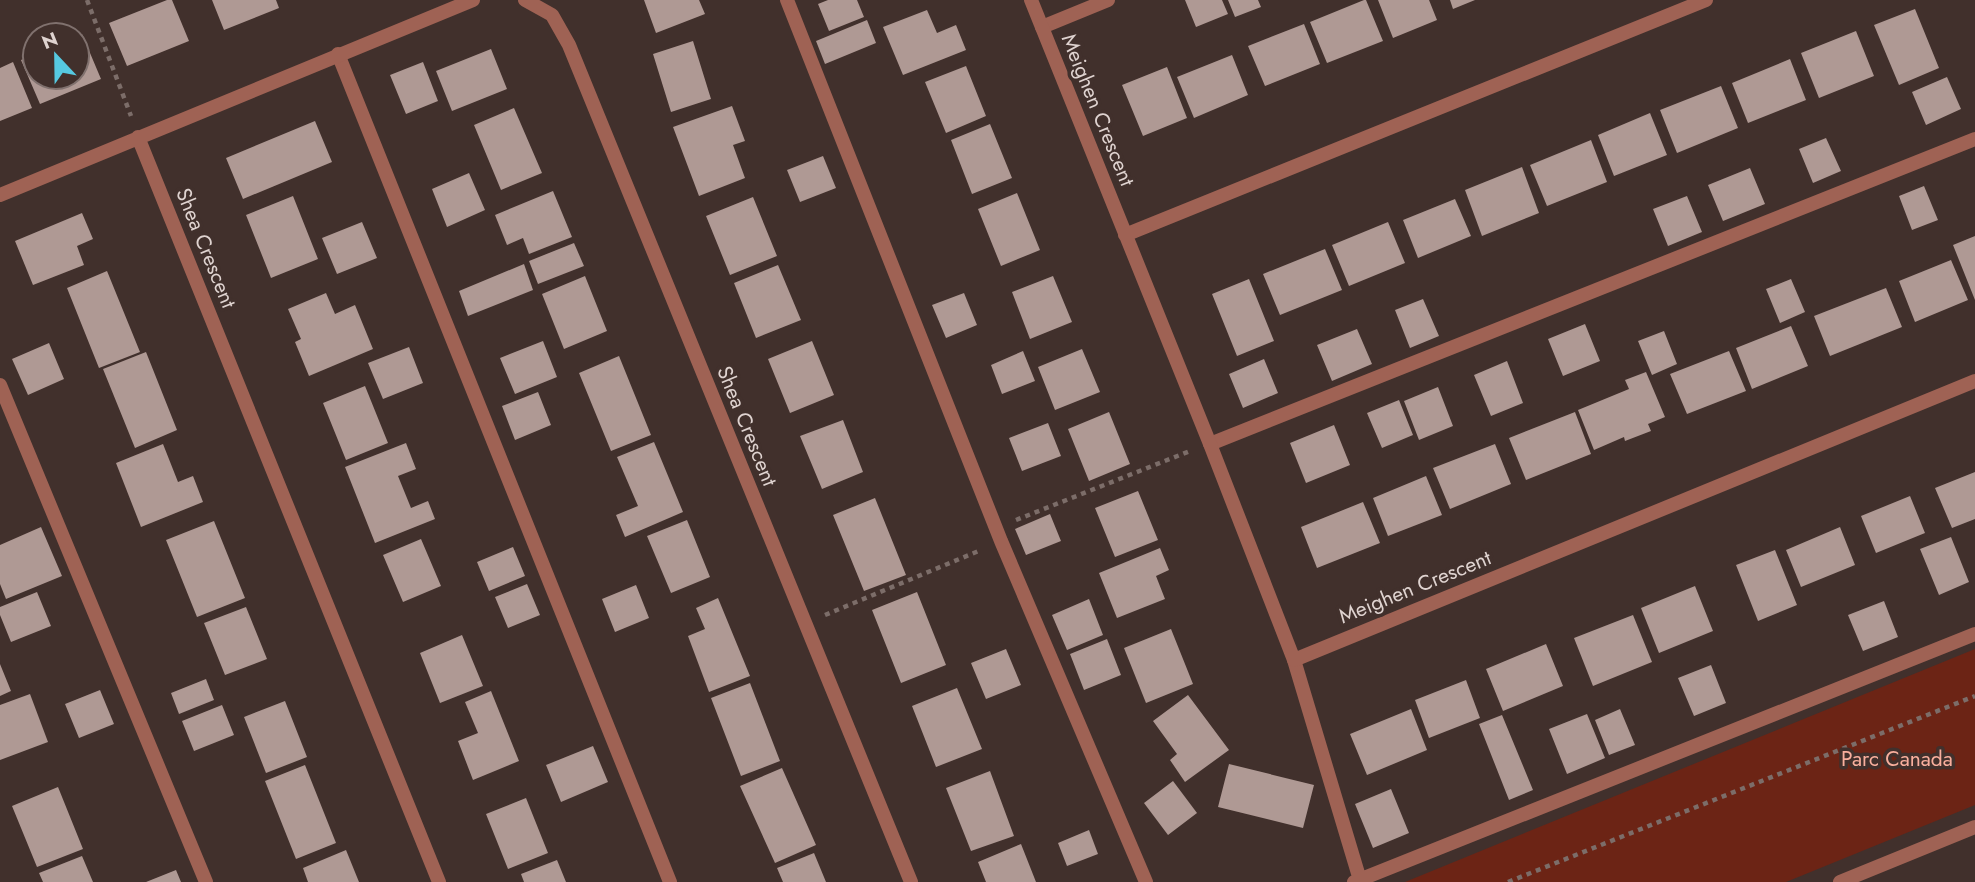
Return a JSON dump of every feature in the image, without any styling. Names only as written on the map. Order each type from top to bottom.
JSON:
[{"type":"street","points":[[0,195],[473,0]]},
{"type":"street","name":"Shea Crescent","points":[[525,0],[552,15],[569,45],[911,882]]},
{"type":"street","points":[[787,0],[998,535],[1146,882]]},
{"type":"street","name":"Meighen Crescent","points":[[1031,0],[1294,660],[1975,381]]},
{"type":"street","points":[[1042,27],[1108,0]]},
{"type":"street","points":[[1125,235],[1706,0]]},
{"type":"street","points":[[338,54],[670,882]]},
{"type":"street","name":"Shea Crescent","points":[[138,137],[439,882]]},
{"type":"street","points":[[1210,444],[1975,139]]},
{"type":"street","points":[[0,385],[205,882]]},
{"type":"street","points":[[1294,660],[1357,881],[1975,634]]},
{"type":"street","points":[[1840,882],[1975,827]]},
{"type":"path","points":[[87,0],[128,108]]},
{"type":"path","points":[[831,612],[1178,454]]},
{"type":"path","points":[[1508,882],[1975,695]]},
{"type":"green space","name":"Parc Canada","points":[[1975,649],[1975,805],[1786,882],[1405,882]]},
{"type":"building","points":[[172,0],[189,41],[127,66],[109,23]]},
{"type":"building","points":[[212,0],[276,0],[279,8],[224,30]]},
{"type":"building","points":[[644,0],[699,0],[705,14],[656,33]]},
{"type":"building","points":[[828,0],[857,0],[864,17],[829,31],[818,4]]},
{"type":"building","points":[[1185,0],[1222,0],[1228,14],[1196,27]]},
{"type":"building","points":[[1228,0],[1258,0],[1261,7],[1235,17]]},
{"type":"building","points":[[1364,0],[1383,41],[1327,63],[1310,22]]},
{"type":"building","points":[[1378,0],[1429,0],[1437,20],[1393,38]]},
{"type":"building","points":[[1450,0],[1475,0],[1453,9]]},
{"type":"building","points":[[1915,9],[1939,68],[1899,85],[1874,25]]},
{"type":"building","points":[[927,10],[937,33],[956,25],[966,50],[903,75],[883,27]]},
{"type":"building","points":[[867,20],[876,43],[825,64],[816,41]]},
{"type":"building","points":[[1304,24],[1320,64],[1265,86],[1248,46]]},
{"type":"building","points":[[1856,31],[1874,76],[1819,98],[1801,53]]},
{"type":"building","points":[[693,41],[711,99],[671,112],[653,54]]},
{"type":"building","points":[[491,49],[507,89],[452,111],[436,71]]},
{"type":"building","points":[[91,55],[101,79],[91,83]]},
{"type":"building","points":[[1232,55],[1248,95],[1194,118],[1177,77]]},
{"type":"building","points":[[1790,59],[1806,100],[1748,123],[1732,83]]},
{"type":"building","points":[[13,62],[21,81],[21,91],[25,91],[32,108],[0,121],[0,68]]},
{"type":"building","points":[[423,62],[438,101],[406,114],[390,75]]},
{"type":"building","points":[[966,66],[986,116],[946,133],[925,82]]},
{"type":"building","points":[[1167,67],[1187,118],[1143,136],[1122,85]]},
{"type":"building","points":[[1947,77],[1961,109],[1926,125],[1912,92]]},
{"type":"building","points":[[1721,86],[1738,128],[1677,153],[1660,110]]},
{"type":"building","points":[[34,91],[72,91],[40,104]]},
{"type":"building","points":[[732,106],[745,141],[733,145],[745,178],[699,196],[673,127]]},
{"type":"building","points":[[514,108],[542,173],[501,190],[474,125]]},
{"type":"building","points":[[1650,113],[1667,155],[1614,176],[1598,135]]},
{"type":"building","points":[[315,121],[332,162],[243,199],[226,158]]},
{"type":"building","points":[[990,124],[1012,178],[972,194],[951,140]]},
{"type":"building","points":[[1826,138],[1841,171],[1813,183],[1799,149]]},
{"type":"building","points":[[1591,140],[1607,182],[1547,206],[1530,165]]},
{"type":"building","points":[[823,156],[836,188],[800,202],[787,170]]},
{"type":"building","points":[[1522,167],[1539,213],[1482,236],[1465,190]]},
{"type":"building","points":[[1750,168],[1765,204],[1723,221],[1708,185]]},
{"type":"building","points":[[469,173],[485,210],[447,227],[432,189]]},
{"type":"building","points":[[1924,186],[1938,220],[1912,230],[1899,196]]},
{"type":"building","points":[[553,191],[572,237],[529,254],[523,238],[507,245],[495,215]]},
{"type":"building","points":[[1017,193],[1040,250],[1001,266],[978,209]]},
{"type":"building","points":[[293,196],[318,259],[271,278],[246,215]]},
{"type":"building","points":[[1687,196],[1702,232],[1668,246],[1653,209]]},
{"type":"building","points":[[753,197],[777,256],[730,275],[706,216]]},
{"type":"building","points":[[1455,199],[1471,236],[1418,258],[1403,220]]},
{"type":"building","points":[[82,213],[93,239],[77,246],[84,265],[33,285],[15,241]]},
{"type":"building","points":[[362,222],[377,258],[337,274],[322,238]]},
{"type":"building","points":[[1388,222],[1405,263],[1349,286],[1332,245]]},
{"type":"building","points":[[1975,236],[1975,300],[1953,245]]},
{"type":"building","points":[[574,243],[584,266],[538,284],[529,261]]},
{"type":"building","points":[[1325,249],[1342,290],[1280,315],[1263,274]]},
{"type":"building","points":[[1951,260],[1968,300],[1915,322],[1899,281]]},
{"type":"building","points":[[524,264],[533,290],[468,316],[459,291]]},
{"type":"building","points":[[778,265],[801,320],[756,338],[734,283]]},
{"type":"building","points":[[107,271],[140,352],[99,368],[67,288]]},
{"type":"building","points":[[585,276],[607,331],[564,349],[542,294]]},
{"type":"building","points":[[1053,276],[1072,322],[1030,339],[1012,292]]},
{"type":"building","points":[[1249,279],[1274,341],[1237,356],[1212,294]]},
{"type":"building","points":[[1791,279],[1805,312],[1780,323],[1766,289]]},
{"type":"building","points":[[1886,288],[1902,327],[1830,356],[1814,316]]},
{"type":"building","points":[[326,293],[335,314],[355,305],[373,349],[309,376],[295,342],[301,339],[288,309]]},
{"type":"building","points":[[964,293],[977,325],[946,338],[932,305]]},
{"type":"building","points":[[1423,299],[1439,336],[1410,348],[1395,310]]},
{"type":"building","points":[[1585,324],[1600,361],[1563,376],[1548,339]]},
{"type":"building","points":[[1791,326],[1808,366],[1752,389],[1736,348]]},
{"type":"building","points":[[1357,329],[1372,364],[1332,381],[1317,345]]},
{"type":"building","points":[[1664,331],[1677,364],[1652,375],[1638,341]]},
{"type":"building","points":[[543,341],[557,377],[515,394],[500,358]]},
{"type":"building","points":[[812,341],[834,395],[790,413],[768,359]]},
{"type":"building","points":[[49,343],[64,379],[28,395],[12,359]]},
{"type":"building","points":[[409,347],[423,383],[383,399],[368,363]]},
{"type":"building","points":[[1082,349],[1100,392],[1055,410],[1038,367]]},
{"type":"building","points":[[1023,351],[1035,381],[1002,394],[991,365]]},
{"type":"building","points":[[1729,351],[1746,391],[1687,414],[1670,374]]},
{"type":"building","points":[[146,352],[177,430],[135,448],[103,369]]},
{"type":"building","points":[[619,356],[651,435],[611,451],[579,373]]},
{"type":"building","points":[[1264,359],[1278,393],[1243,408],[1229,374]]},
{"type":"building","points":[[1507,361],[1523,403],[1491,416],[1474,375]]},
{"type":"building","points":[[1646,372],[1665,417],[1648,424],[1651,431],[1625,441],[1624,437],[1594,450],[1578,410],[1629,389],[1625,380]]},
{"type":"building","points":[[365,386],[388,443],[346,460],[323,403]]},
{"type":"building","points":[[1438,387],[1453,426],[1419,440],[1404,401]]},
{"type":"building","points":[[538,392],[551,425],[515,440],[502,406]]},
{"type":"building","points":[[1399,400],[1413,435],[1382,448],[1367,413]]},
{"type":"building","points":[[1109,412],[1130,464],[1089,481],[1068,429]]},
{"type":"building","points":[[1575,412],[1591,454],[1526,480],[1509,438]]},
{"type":"building","points":[[843,420],[863,472],[822,489],[800,436]]},
{"type":"building","points":[[1048,423],[1061,456],[1022,471],[1009,438]]},
{"type":"building","points":[[1334,425],[1350,465],[1306,483],[1290,443]]},
{"type":"building","points":[[654,442],[683,512],[625,537],[616,515],[638,506],[617,457]]},
{"type":"building","points":[[406,443],[416,469],[398,476],[411,508],[428,501],[435,519],[375,543],[345,467]]},
{"type":"building","points":[[163,444],[178,482],[193,476],[203,502],[141,527],[116,463]]},
{"type":"building","points":[[1495,444],[1511,484],[1450,509],[1433,468]]},
{"type":"building","points":[[1975,472],[1975,519],[1952,528],[1935,488]]},
{"type":"building","points":[[1426,476],[1442,515],[1388,536],[1373,498]]},
{"type":"building","points":[[1138,491],[1158,540],[1115,557],[1095,508]]},
{"type":"building","points":[[1910,496],[1925,533],[1876,553],[1861,516]]},
{"type":"building","points":[[875,498],[906,575],[864,591],[833,515]]},
{"type":"building","points":[[1363,502],[1380,543],[1317,568],[1301,527]]},
{"type":"building","points":[[1050,514],[1061,541],[1026,555],[1015,529]]},
{"type":"building","points":[[687,520],[710,577],[671,593],[647,536]]},
{"type":"building","points":[[214,521],[245,598],[197,617],[166,540]]},
{"type":"building","points":[[41,527],[62,576],[6,599],[0,584],[0,545]]},
{"type":"building","points":[[1840,527],[1855,565],[1801,587],[1786,550]]},
{"type":"building","points":[[1951,537],[1969,582],[1939,595],[1920,549]]},
{"type":"building","points":[[421,539],[441,586],[403,602],[383,555]]},
{"type":"building","points":[[513,547],[525,576],[489,591],[477,562]]},
{"type":"building","points":[[1160,548],[1169,570],[1156,576],[1165,599],[1117,618],[1099,573]]},
{"type":"building","points":[[1775,550],[1797,605],[1758,621],[1736,565]]},
{"type":"building","points":[[527,584],[540,615],[508,628],[495,597]]},
{"type":"building","points":[[636,585],[649,618],[615,632],[602,599]]},
{"type":"building","points":[[1695,586],[1713,631],[1659,653],[1641,608]]},
{"type":"building","points":[[37,592],[51,626],[11,642],[0,615],[0,607]]},
{"type":"building","points":[[917,592],[946,665],[901,683],[872,610]]},
{"type":"building","points":[[718,598],[750,676],[709,692],[688,636],[705,629],[696,608]]},
{"type":"building","points":[[1089,599],[1103,635],[1067,650],[1052,615]]},
{"type":"building","points":[[1884,601],[1898,637],[1863,651],[1848,615]]},
{"type":"building","points":[[246,607],[267,659],[225,675],[204,623]]},
{"type":"building","points":[[1633,615],[1652,662],[1593,686],[1574,638]]},
{"type":"building","points":[[1171,629],[1193,684],[1146,703],[1124,648]]},
{"type":"building","points":[[462,635],[483,686],[440,703],[420,653]]},
{"type":"building","points":[[1107,639],[1121,675],[1084,690],[1070,654]]},
{"type":"building","points":[[1546,644],[1563,686],[1503,711],[1486,669]]},
{"type":"building","points":[[1006,649],[1021,685],[986,699],[971,663]]},
{"type":"building","points":[[0,664],[11,691],[0,696]]},
{"type":"building","points":[[1711,665],[1726,703],[1694,716],[1678,678]]},
{"type":"building","points":[[206,679],[214,700],[179,714],[171,693]]},
{"type":"building","points":[[1466,680],[1480,718],[1429,738],[1415,700]]},
{"type":"building","points":[[750,683],[780,761],[741,776],[711,698]]},
{"type":"building","points":[[957,688],[982,749],[936,767],[912,706]]},
{"type":"building","points":[[100,690],[114,724],[79,738],[65,704]]},
{"type":"building","points":[[491,691],[519,761],[473,780],[458,741],[478,733],[465,702]]},
{"type":"building","points":[[30,694],[48,742],[0,760],[0,705]]},
{"type":"building","points":[[1188,695],[1229,750],[1185,782],[1170,760],[1177,754],[1153,721]]},
{"type":"building","points":[[285,701],[307,757],[266,773],[244,717]]},
{"type":"building","points":[[222,705],[234,735],[194,751],[182,721]]},
{"type":"building","points":[[1411,709],[1427,750],[1367,775],[1350,734]]},
{"type":"building","points":[[1620,709],[1635,745],[1609,755],[1595,720]]},
{"type":"building","points":[[1587,714],[1605,758],[1567,774],[1549,729]]},
{"type":"building","points":[[1502,715],[1533,790],[1509,800],[1479,724]]},
{"type":"building","points":[[593,746],[608,782],[561,802],[546,765]]},
{"type":"building","points":[[1229,764],[1314,785],[1303,828],[1218,807]]},
{"type":"building","points":[[305,765],[336,843],[296,859],[265,781]]},
{"type":"building","points":[[782,768],[816,845],[775,863],[740,786]]},
{"type":"building","points":[[990,771],[1014,836],[971,851],[946,788]]},
{"type":"building","points":[[1173,781],[1197,813],[1168,835],[1144,803]]},
{"type":"building","points":[[58,787],[83,849],[37,867],[12,806]]},
{"type":"building","points":[[1391,789],[1409,833],[1373,848],[1355,804]]},
{"type":"building","points":[[526,798],[548,853],[508,869],[486,814]]},
{"type":"building","points":[[1089,830],[1098,854],[1067,866],[1058,843]]},
{"type":"building","points":[[1021,844],[1036,882],[986,882],[978,862]]},
{"type":"building","points":[[346,850],[359,882],[308,882],[303,868]]},
{"type":"building","points":[[814,853],[826,882],[783,882],[777,868]]},
{"type":"building","points":[[82,856],[93,882],[43,882],[39,873]]},
{"type":"building","points":[[557,860],[566,882],[524,882],[521,874]]},
{"type":"building","points":[[176,870],[181,882],[146,882]]}]
